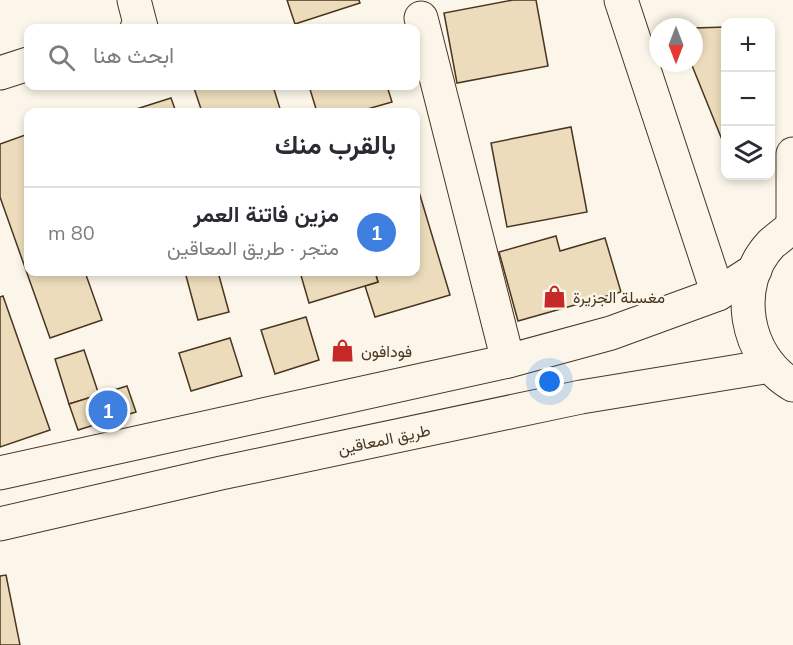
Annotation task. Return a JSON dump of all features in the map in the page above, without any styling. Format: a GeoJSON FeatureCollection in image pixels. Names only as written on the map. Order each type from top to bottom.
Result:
{"type":"FeatureCollection","features":[{"type":"Feature","properties":{"kind":"street"},"geometry":{"type":"LineString","coordinates":[[134,0],[140,24]]}},
{"type":"Feature","properties":{"kind":"street"},"geometry":{"type":"LineString","coordinates":[[621,0],[718,294]]}},
{"type":"Feature","properties":{"kind":"street"},"geometry":{"type":"LineString","coordinates":[[421,18],[508,362]]}},
{"type":"Feature","properties":{"kind":"street"},"geometry":{"type":"LineString","coordinates":[[0,73],[24,65]]}},
{"type":"Feature","properties":{"kind":"street"},"geometry":{"type":"LineString","coordinates":[[781,376],[756,345],[749,320],[748,295],[755,270],[770,245],[793,226],[793,154]]}},
{"type":"Feature","properties":{"kind":"street"},"geometry":{"type":"LineString","coordinates":[[0,473],[508,362],[610,333],[718,294],[755,270]]}},
{"type":"Feature","properties":{"kind":"street","name":"طريق المعاقين"},"geometry":{"type":"LineString","coordinates":[[0,524],[232,471],[581,398],[781,376]]}},
{"type":"Feature","properties":{"kind":"building"},"geometry":{"type":"Polygon","coordinates":[[[287,0],[359,0],[360,3],[295,24],[287,0]]]}},
{"type":"Feature","properties":{"kind":"building"},"geometry":{"type":"Polygon","coordinates":[[[513,0],[536,0],[548,66],[457,83],[444,13],[513,0]]]}},
{"type":"Feature","properties":{"kind":"building"},"geometry":{"type":"Polygon","coordinates":[[[721,27],[721,137],[695,72],[703,72],[703,28],[721,27]]]}},
{"type":"Feature","properties":{"kind":"building"},"geometry":{"type":"Polygon","coordinates":[[[195,90],[274,90],[280,108],[201,108],[195,90]]]}},
{"type":"Feature","properties":{"kind":"building"},"geometry":{"type":"Polygon","coordinates":[[[310,90],[388,90],[392,102],[371,108],[316,108],[310,90]]]}},
{"type":"Feature","properties":{"kind":"building"},"geometry":{"type":"Polygon","coordinates":[[[171,98],[175,108],[140,108],[171,98]]]}},
{"type":"Feature","properties":{"kind":"building"},"geometry":{"type":"Polygon","coordinates":[[[571,127],[587,212],[507,227],[491,143],[571,127]]]}},
{"type":"Feature","properties":{"kind":"building"},"geometry":{"type":"Polygon","coordinates":[[[24,135],[24,265],[0,197],[0,144],[24,135]]]}},
{"type":"Feature","properties":{"kind":"building"},"geometry":{"type":"Polygon","coordinates":[[[420,195],[450,295],[375,317],[365,286],[378,282],[376,276],[420,276],[420,195]]]}},
{"type":"Feature","properties":{"kind":"building"},"geometry":{"type":"Polygon","coordinates":[[[556,236],[560,251],[605,238],[621,292],[518,321],[499,252],[556,236]]]}},
{"type":"Feature","properties":{"kind":"building"},"geometry":{"type":"Polygon","coordinates":[[[28,276],[86,276],[102,320],[50,338],[28,276]]]}},
{"type":"Feature","properties":{"kind":"building"},"geometry":{"type":"Polygon","coordinates":[[[186,276],[219,276],[229,312],[198,320],[186,276]]]}},
{"type":"Feature","properties":{"kind":"building"},"geometry":{"type":"Polygon","coordinates":[[[301,276],[376,276],[378,282],[309,303],[301,276]]]}},
{"type":"Feature","properties":{"kind":"building"},"geometry":{"type":"Polygon","coordinates":[[[3,296],[50,430],[0,447],[0,297],[3,296]]]}},
{"type":"Feature","properties":{"kind":"building"},"geometry":{"type":"Polygon","coordinates":[[[306,317],[319,360],[275,374],[261,330],[306,317]]]}},
{"type":"Feature","properties":{"kind":"building"},"geometry":{"type":"Polygon","coordinates":[[[230,338],[242,376],[191,391],[179,353],[230,338]]]}},
{"type":"Feature","properties":{"kind":"building"},"geometry":{"type":"Polygon","coordinates":[[[84,350],[99,395],[69,404],[55,359],[84,350]]]}},
{"type":"Feature","properties":{"kind":"building"},"geometry":{"type":"Polygon","coordinates":[[[127,386],[136,412],[78,430],[69,404],[127,386]]]}},
{"type":"Feature","properties":{"kind":"building"},"geometry":{"type":"Polygon","coordinates":[[[6,575],[20,645],[0,645],[0,576],[6,575]]]}},
{"type":"Feature","properties":{"kind":"place","name":"مغسلة الجزيرة"},"geometry":{"type":"Point","coordinates":[555,297]}},
{"type":"Feature","properties":{"kind":"place","name":"فودافون"},"geometry":{"type":"Point","coordinates":[343,351]}},
{"type":"Feature","properties":{"kind":"place","name":"مزين فاتنة العمر"},"geometry":{"type":"Point","coordinates":[108,410]}}]}
